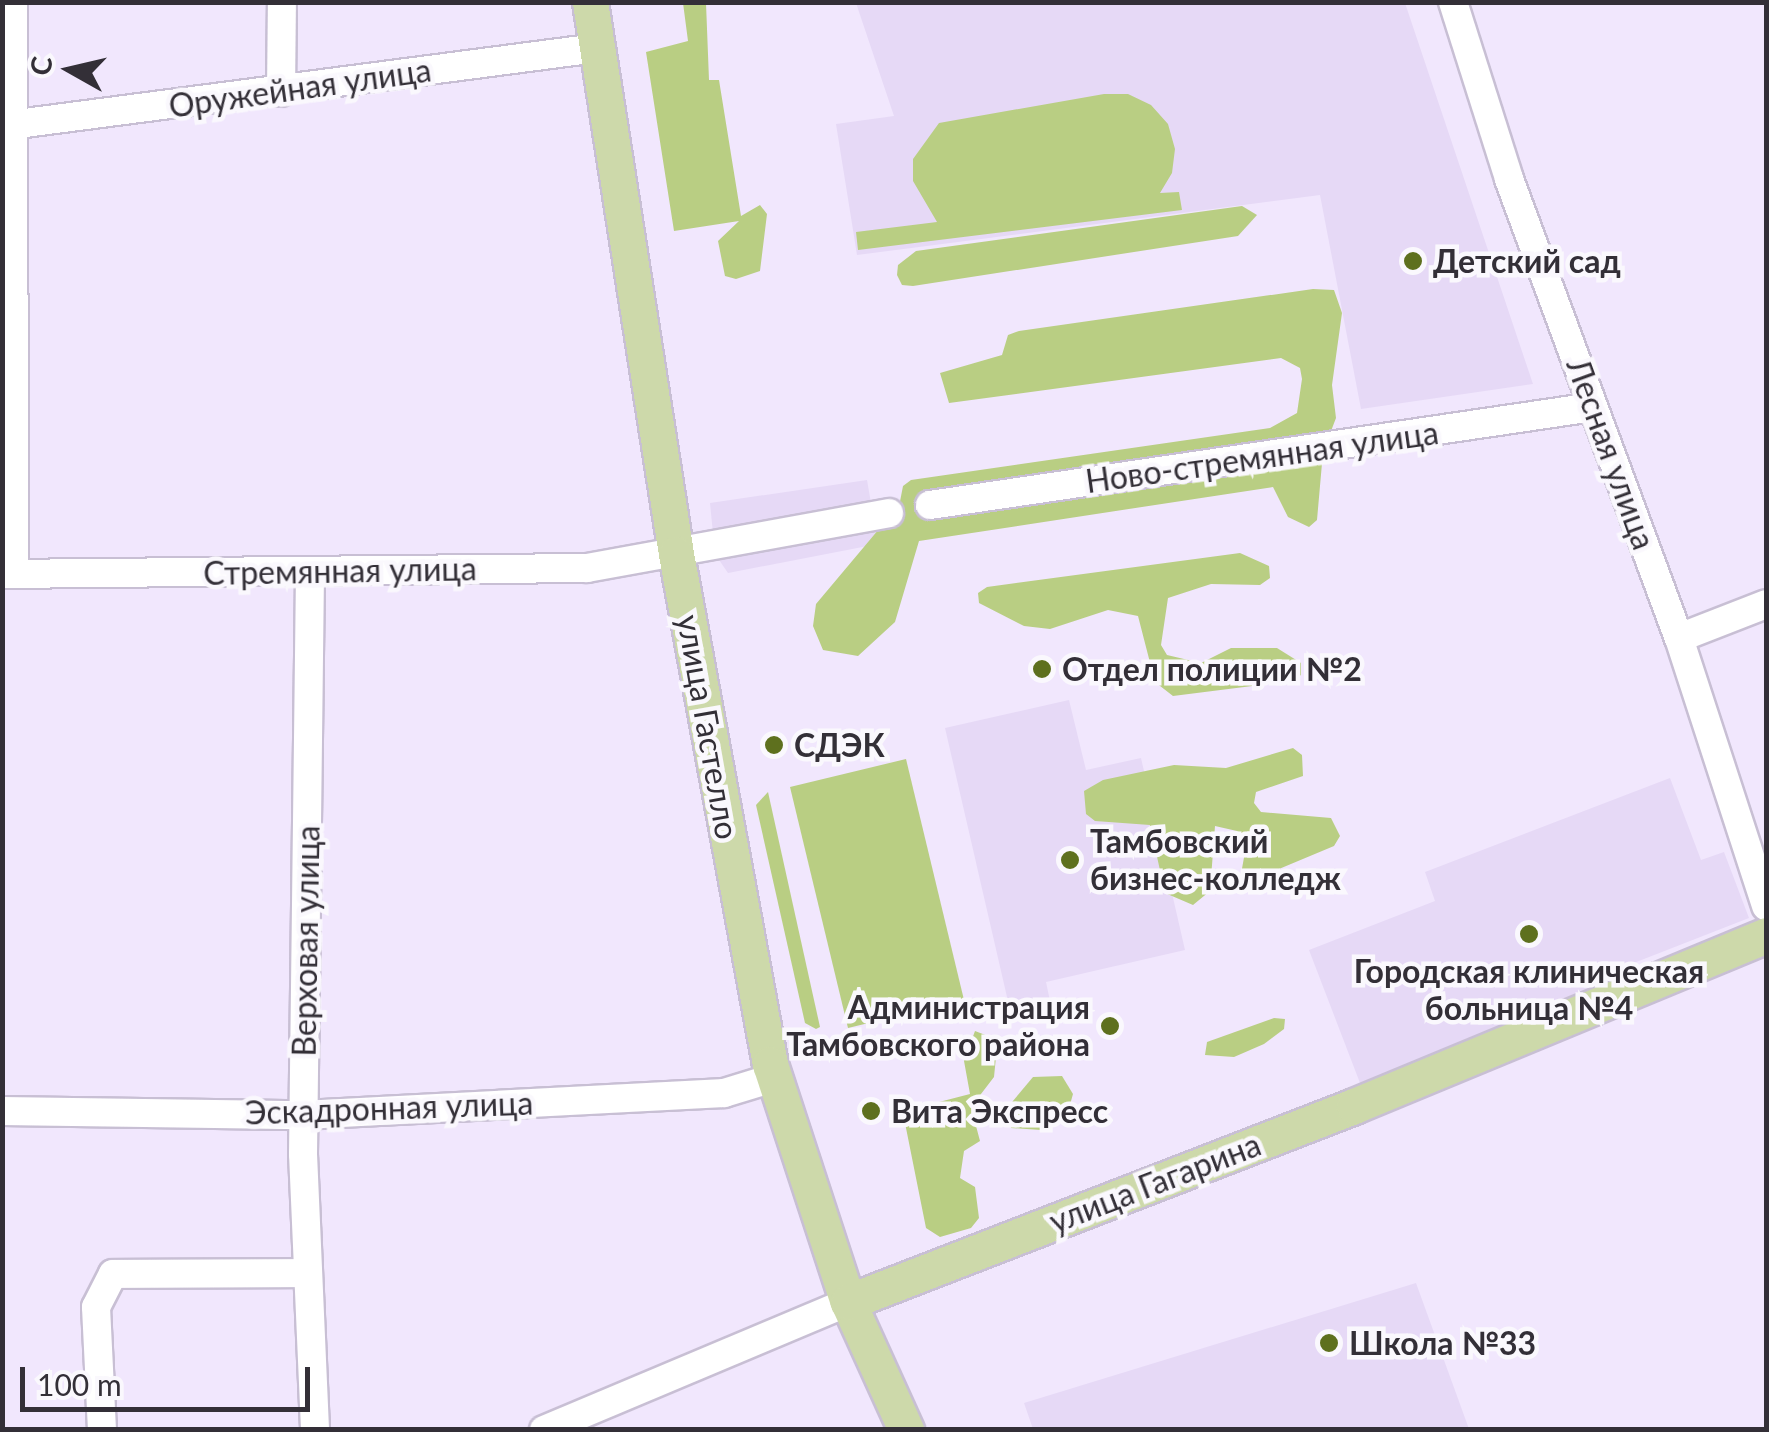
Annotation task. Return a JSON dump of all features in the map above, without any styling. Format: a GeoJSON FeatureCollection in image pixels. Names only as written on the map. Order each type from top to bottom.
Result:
{"type":"FeatureCollection","features":[{"type":"Feature","properties":{"kind":"main road","name":"улица Гастелло"},"geometry":{"type":"LineString","coordinates":[[590,2],[676,554],[773,1078],[848,1302],[906,1430]]}},
{"type":"Feature","properties":{"kind":"main road","name":"улица Гагарина"},"geometry":{"type":"LineString","coordinates":[[848,1302],[1425,1078],[1766,935]]}},
{"type":"Feature","properties":{"kind":"street"},"geometry":{"type":"LineString","coordinates":[[8,574],[8,125],[12,2]]}},
{"type":"Feature","properties":{"kind":"street"},"geometry":{"type":"LineString","coordinates":[[281,92],[282,2]]}},
{"type":"Feature","properties":{"kind":"street","name":"Лесная улица"},"geometry":{"type":"LineString","coordinates":[[1453,2],[1593,407],[1679,638],[1766,906]]}},
{"type":"Feature","properties":{"kind":"street","name":"Оружейная улица"},"geometry":{"type":"LineString","coordinates":[[8,125],[596,48]]}},
{"type":"Feature","properties":{"kind":"street","name":"Ново-стремянная улица"},"geometry":{"type":"LineString","coordinates":[[930,505],[1593,407]]}},
{"type":"Feature","properties":{"kind":"street"},"geometry":{"type":"LineString","coordinates":[[676,554],[888,513]]}},
{"type":"Feature","properties":{"kind":"street","name":"Стремянная улица"},"geometry":{"type":"LineString","coordinates":[[8,574],[587,568],[676,554]]}},
{"type":"Feature","properties":{"kind":"street","name":"Верховая улица"},"geometry":{"type":"LineString","coordinates":[[310,573],[304,1115],[315,1430]]}},
{"type":"Feature","properties":{"kind":"street"},"geometry":{"type":"LineString","coordinates":[[1679,638],[1766,604]]}},
{"type":"Feature","properties":{"kind":"street","name":"Эскадронная улица"},"geometry":{"type":"LineString","coordinates":[[2,1111],[304,1115],[724,1092],[773,1078]]}},
{"type":"Feature","properties":{"kind":"street"},"geometry":{"type":"LineString","coordinates":[[78,1430],[100,1416],[97,1294],[112,1274],[308,1273]]}},
{"type":"Feature","properties":{"kind":"street","name":"улица Гагарина"},"geometry":{"type":"LineString","coordinates":[[544,1430],[848,1302]]}},
{"type":"Feature","properties":{"kind":"shaded area"},"geometry":{"type":"Polygon","coordinates":[[[856,3],[1405,3],[1533,384],[1361,409],[1320,195],[857,255],[836,124],[894,116],[856,3]]]}},
{"type":"Feature","properties":{"kind":"shaded area"},"geometry":{"type":"Polygon","coordinates":[[[867,480],[878,544],[728,573],[715,554],[710,503],[867,480]]]}},
{"type":"Feature","properties":{"kind":"shaded area","name":"Тамбовский бизнес-колледж"},"geometry":{"type":"Polygon","coordinates":[[[1069,700],[1086,770],[1141,758],[1185,950],[1046,982],[1050,1001],[1010,1010],[945,728],[1069,700]]]}},
{"type":"Feature","properties":{"kind":"shaded area","name":"Городская клиническая больница №4"},"geometry":{"type":"Polygon","coordinates":[[[1670,778],[1701,860],[1724,852],[1749,918],[1603,975],[1598,991],[1360,1083],[1309,950],[1435,901],[1425,872],[1670,778]]]}},
{"type":"Feature","properties":{"kind":"shaded area","name":"Школа №33"},"geometry":{"type":"Polygon","coordinates":[[[1416,1283],[1469,1429],[1033,1429],[1024,1403],[1416,1283]]]}},
{"type":"Feature","properties":{"kind":"green space"},"geometry":{"type":"Polygon","coordinates":[[[683,3],[706,3],[709,80],[719,80],[741,216],[760,205],[767,214],[760,271],[736,279],[725,276],[718,241],[739,221],[674,231],[646,52],[688,41],[683,3]]]}},
{"type":"Feature","properties":{"kind":"green space"},"geometry":{"type":"Polygon","coordinates":[[[1104,94],[1128,94],[1151,105],[1168,124],[1175,149],[1172,173],[1160,193],[1179,192],[1182,210],[858,250],[856,232],[937,222],[913,181],[913,159],[939,123],[1104,94]]]}},
{"type":"Feature","properties":{"kind":"green space"},"geometry":{"type":"Polygon","coordinates":[[[1242,206],[1257,215],[1238,236],[913,286],[902,285],[897,275],[898,265],[916,251],[1242,206]]]}},
{"type":"Feature","properties":{"kind":"green space"},"geometry":{"type":"Polygon","coordinates":[[[1313,289],[1334,290],[1342,313],[1332,385],[1336,418],[1323,452],[1317,520],[1309,527],[1288,517],[1273,487],[919,541],[895,622],[858,656],[823,650],[813,626],[816,604],[879,529],[897,517],[903,486],[911,480],[1270,428],[1297,413],[1302,379],[1300,368],[1281,358],[949,403],[940,373],[1002,355],[1008,335],[1019,331],[1313,289]]]}},
{"type":"Feature","properties":{"kind":"green space"},"geometry":{"type":"Polygon","coordinates":[[[1240,553],[1269,566],[1270,578],[1260,585],[1211,584],[1168,598],[1161,645],[1167,655],[1201,663],[1231,648],[1277,648],[1301,663],[1301,675],[1292,681],[1173,696],[1155,682],[1138,616],[1108,610],[1050,629],[1024,626],[979,603],[978,593],[987,587],[1240,553]]]}},
{"type":"Feature","properties":{"kind":"green space"},"geometry":{"type":"Polygon","coordinates":[[[1293,748],[1302,755],[1303,776],[1256,792],[1254,803],[1261,812],[1331,818],[1340,836],[1334,846],[1250,881],[1241,874],[1245,852],[1237,831],[1215,826],[1210,891],[1193,905],[1165,893],[1150,825],[1095,821],[1086,814],[1084,791],[1103,780],[1174,765],[1226,768],[1293,748]]]}},
{"type":"Feature","properties":{"kind":"green space"},"geometry":{"type":"Polygon","coordinates":[[[906,759],[964,1000],[848,1028],[790,787],[906,759]]]}},
{"type":"Feature","properties":{"kind":"green space"},"geometry":{"type":"Polygon","coordinates":[[[768,792],[820,1027],[816,1029],[805,1023],[756,805],[768,792]]]}},
{"type":"Feature","properties":{"kind":"green space"},"geometry":{"type":"Polygon","coordinates":[[[1274,1018],[1285,1019],[1284,1029],[1264,1044],[1234,1057],[1205,1055],[1207,1042],[1274,1018]]]}},
{"type":"Feature","properties":{"kind":"green space"},"geometry":{"type":"Polygon","coordinates":[[[975,1031],[988,1036],[996,1057],[994,1077],[971,1107],[980,1141],[964,1151],[960,1178],[975,1187],[979,1218],[971,1228],[940,1237],[926,1228],[904,1118],[912,1109],[970,1094],[964,1061],[975,1031]]]}},
{"type":"Feature","properties":{"kind":"green space"},"geometry":{"type":"Polygon","coordinates":[[[1062,1076],[1073,1094],[1069,1108],[1041,1130],[1011,1128],[1007,1108],[1033,1077],[1062,1076]]]}},
{"type":"Feature","properties":{"kind":"place","name":"Детский сад"},"geometry":{"type":"Point","coordinates":[1413,261]}},
{"type":"Feature","properties":{"kind":"place","name":"Отдел полиции №2"},"geometry":{"type":"Point","coordinates":[1042,669]}},
{"type":"Feature","properties":{"kind":"place","name":"СДЭК"},"geometry":{"type":"Point","coordinates":[774,745]}},
{"type":"Feature","properties":{"kind":"place","name":"Тамбовский бизнес-колледж"},"geometry":{"type":"Point","coordinates":[1070,860]}},
{"type":"Feature","properties":{"kind":"place","name":"Городская клиническая больница №4"},"geometry":{"type":"Point","coordinates":[1529,934]}},
{"type":"Feature","properties":{"kind":"place","name":"Администрация Тамбовского района"},"geometry":{"type":"Point","coordinates":[1110,1026]}},
{"type":"Feature","properties":{"kind":"place","name":"Вита Экспресс"},"geometry":{"type":"Point","coordinates":[871,1111]}},
{"type":"Feature","properties":{"kind":"place","name":"Школа №33"},"geometry":{"type":"Point","coordinates":[1329,1343]}}]}
